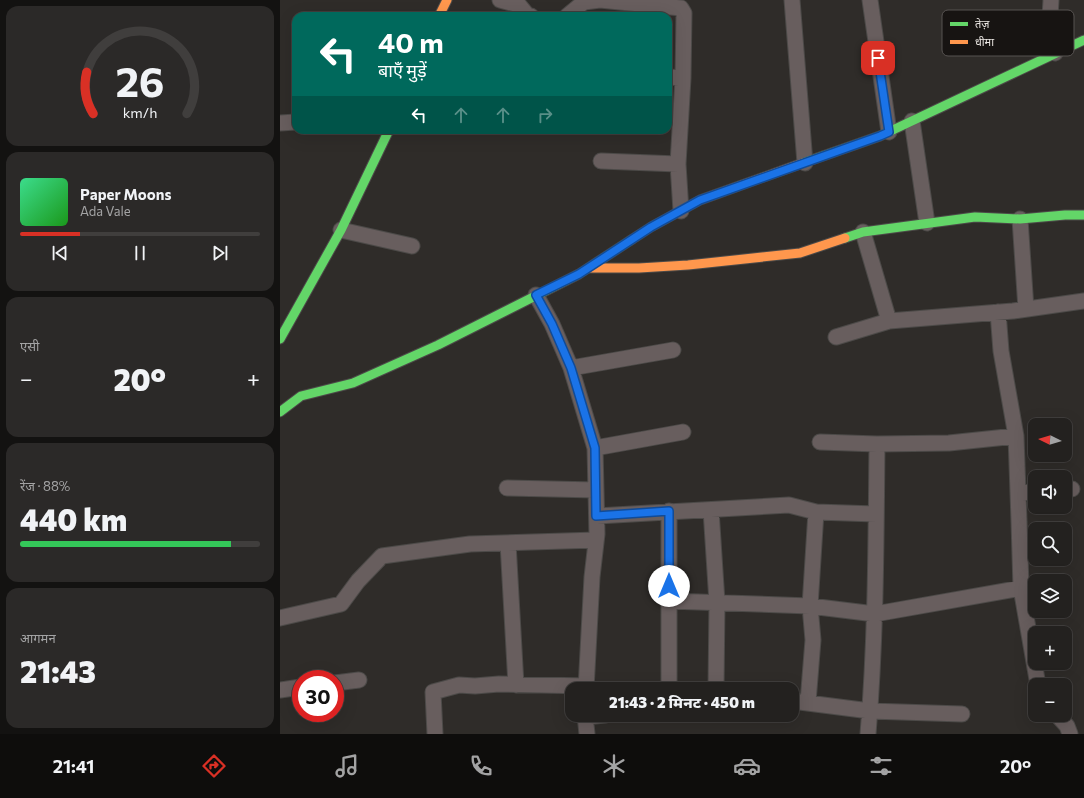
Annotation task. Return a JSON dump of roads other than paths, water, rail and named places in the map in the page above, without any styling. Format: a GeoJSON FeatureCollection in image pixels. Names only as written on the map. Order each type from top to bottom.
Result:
{"type":"FeatureCollection","features":[{"type":"Feature","properties":{"kind":"street"},"geometry":{"type":"LineString","coordinates":[[441,12],[447,0]]}},
{"type":"Feature","properties":{"kind":"street"},"geometry":{"type":"LineString","coordinates":[[500,0],[519,5],[525,12]]}},
{"type":"Feature","properties":{"kind":"street"},"geometry":{"type":"LineString","coordinates":[[572,12],[584,2],[600,0],[650,2],[682,8],[684,13],[675,78],[674,127],[678,164],[680,211]]}},
{"type":"Feature","properties":{"kind":"street"},"geometry":{"type":"LineString","coordinates":[[792,0],[805,163]]}},
{"type":"Feature","properties":{"kind":"street"},"geometry":{"type":"LineString","coordinates":[[870,0],[889,132]]}},
{"type":"Feature","properties":{"kind":"street"},"geometry":{"type":"LineString","coordinates":[[1050,10],[1051,0]]}},
{"type":"Feature","properties":{"kind":"street"},"geometry":{"type":"LineString","coordinates":[[1074,44],[1084,40]]}},
{"type":"Feature","properties":{"kind":"street"},"geometry":{"type":"LineString","coordinates":[[280,412],[301,396],[353,383],[438,345],[579,274],[651,227],[700,200],[880,136],[1048,56]]}},
{"type":"Feature","properties":{"kind":"street"},"geometry":{"type":"LineString","coordinates":[[912,121],[927,223]]}},
{"type":"Feature","properties":{"kind":"street"},"geometry":{"type":"LineString","coordinates":[[280,123],[292,122]]}},
{"type":"Feature","properties":{"kind":"street"},"geometry":{"type":"LineString","coordinates":[[280,339],[341,230],[383,134]]}},
{"type":"Feature","properties":{"kind":"street"},"geometry":{"type":"LineString","coordinates":[[601,161],[678,164]]}},
{"type":"Feature","properties":{"kind":"street"},"geometry":{"type":"LineString","coordinates":[[589,268],[639,268],[688,265],[800,252],[862,232],[975,217],[1020,219],[1084,215]]}},
{"type":"Feature","properties":{"kind":"street"},"geometry":{"type":"LineString","coordinates":[[1020,219],[1026,309]]}},
{"type":"Feature","properties":{"kind":"street"},"geometry":{"type":"LineString","coordinates":[[341,230],[412,246]]}},
{"type":"Feature","properties":{"kind":"street"},"geometry":{"type":"LineString","coordinates":[[862,232],[889,321]]}},
{"type":"Feature","properties":{"kind":"street"},"geometry":{"type":"LineString","coordinates":[[536,295],[552,324],[571,368],[595,448],[596,540],[592,577],[586,682]]}},
{"type":"Feature","properties":{"kind":"street"},"geometry":{"type":"LineString","coordinates":[[836,337],[889,321],[1026,309],[1084,300]]}},
{"type":"Feature","properties":{"kind":"street"},"geometry":{"type":"LineString","coordinates":[[998,312],[1000,351],[1016,436],[1020,588],[1037,678]]}},
{"type":"Feature","properties":{"kind":"street"},"geometry":{"type":"LineString","coordinates":[[571,368],[673,350]]}},
{"type":"Feature","properties":{"kind":"street"},"geometry":{"type":"LineString","coordinates":[[595,448],[683,432]]}},
{"type":"Feature","properties":{"kind":"street"},"geometry":{"type":"LineString","coordinates":[[820,442],[877,444],[949,443],[1016,436]]}},
{"type":"Feature","properties":{"kind":"street"},"geometry":{"type":"LineString","coordinates":[[868,734],[875,614],[877,444]]}},
{"type":"Feature","properties":{"kind":"street"},"geometry":{"type":"LineString","coordinates":[[507,488],[596,490]]}},
{"type":"Feature","properties":{"kind":"street"},"geometry":{"type":"LineString","coordinates":[[1018,493],[1028,492]]}},
{"type":"Feature","properties":{"kind":"street"},"geometry":{"type":"LineString","coordinates":[[596,516],[789,505],[816,512],[876,514]]}},
{"type":"Feature","properties":{"kind":"street"},"geometry":{"type":"LineString","coordinates":[[711,510],[717,602],[716,682]]}},
{"type":"Feature","properties":{"kind":"street"},"geometry":{"type":"LineString","coordinates":[[669,511],[669,682]]}},
{"type":"Feature","properties":{"kind":"street"},"geometry":{"type":"LineString","coordinates":[[808,702],[813,640],[810,606],[816,512]]}},
{"type":"Feature","properties":{"kind":"street"},"geometry":{"type":"LineString","coordinates":[[280,618],[340,604],[358,581],[382,556],[470,544],[596,540]]}},
{"type":"Feature","properties":{"kind":"street"},"geometry":{"type":"LineString","coordinates":[[508,543],[516,685]]}},
{"type":"Feature","properties":{"kind":"street"},"geometry":{"type":"LineString","coordinates":[[669,601],[810,606],[875,614],[1020,588]]}},
{"type":"Feature","properties":{"kind":"street"},"geometry":{"type":"LineString","coordinates":[[344,682],[359,680]]}},
{"type":"Feature","properties":{"kind":"street"},"geometry":{"type":"LineString","coordinates":[[435,734],[433,692],[458,685],[565,686]]}},
{"type":"Feature","properties":{"kind":"street"},"geometry":{"type":"LineString","coordinates":[[280,690],[292,688]]}},
{"type":"Feature","properties":{"kind":"street"},"geometry":{"type":"LineString","coordinates":[[799,701],[870,710],[962,714]]}},
{"type":"Feature","properties":{"kind":"street"},"geometry":{"type":"LineString","coordinates":[[586,722],[587,734]]}},
{"type":"Feature","properties":{"kind":"street"},"geometry":{"type":"LineString","coordinates":[[1063,722],[1067,726],[1070,734]]}}]}
